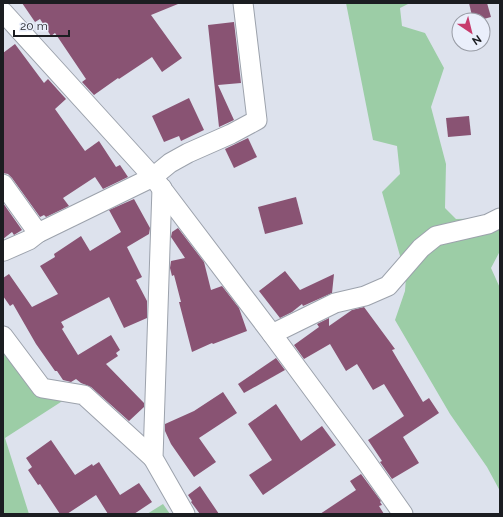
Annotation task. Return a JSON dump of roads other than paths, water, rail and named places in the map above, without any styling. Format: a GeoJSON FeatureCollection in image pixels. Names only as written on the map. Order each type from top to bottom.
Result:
{"type":"FeatureCollection","features":[{"type":"Feature","properties":{"kind":"street"},"geometry":{"type":"LineString","coordinates":[[153,458],[157,183],[170,163],[257,120],[243,3]]}},
{"type":"Feature","properties":{"kind":"street"},"geometry":{"type":"LineString","coordinates":[[3,12],[157,183],[272,334],[403,514]]}},
{"type":"Feature","properties":{"kind":"street"},"geometry":{"type":"LineString","coordinates":[[3,250],[29,240],[38,233],[157,183]]}},
{"type":"Feature","properties":{"kind":"street"},"geometry":{"type":"LineString","coordinates":[[3,184],[38,233]]}},
{"type":"Feature","properties":{"kind":"street"},"geometry":{"type":"LineString","coordinates":[[272,334],[334,303],[365,296],[388,286],[421,248],[436,236],[488,224],[500,218]]}},
{"type":"Feature","properties":{"kind":"street"},"geometry":{"type":"LineString","coordinates":[[3,336],[42,388],[84,395],[153,458],[185,514]]}}]}
